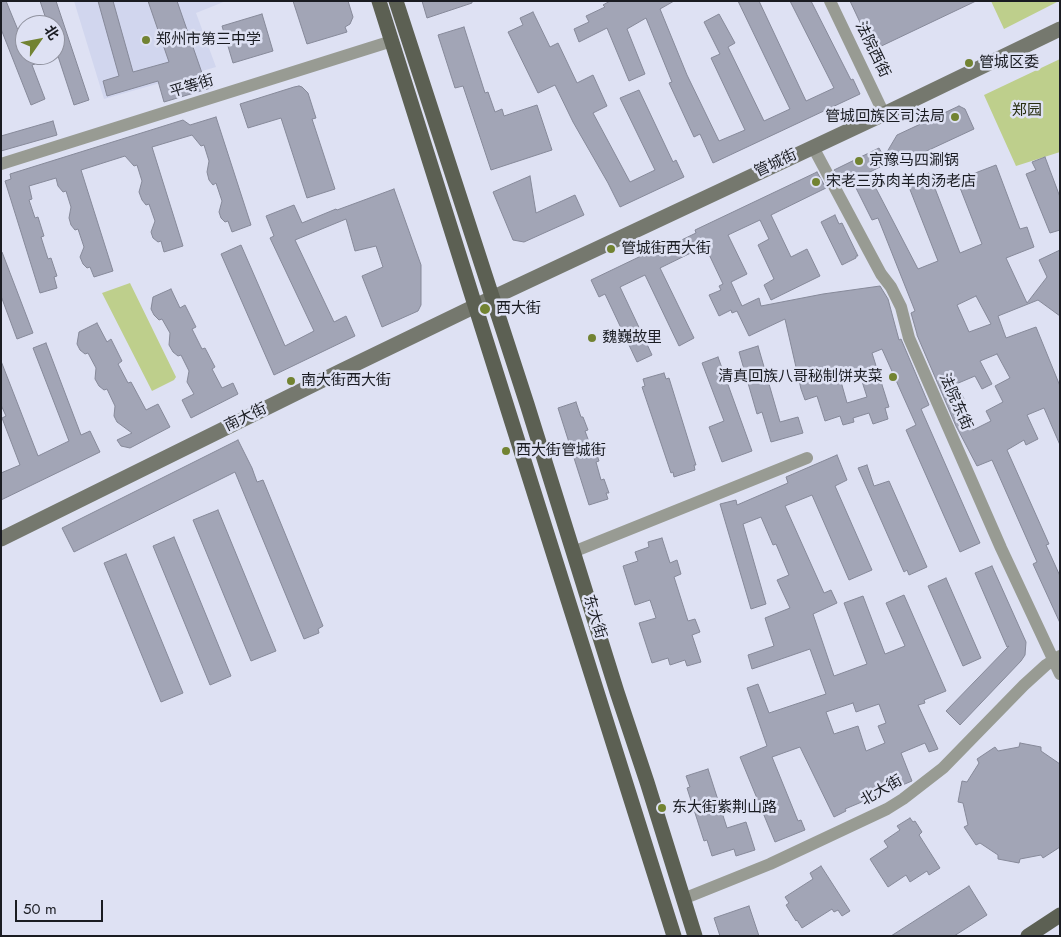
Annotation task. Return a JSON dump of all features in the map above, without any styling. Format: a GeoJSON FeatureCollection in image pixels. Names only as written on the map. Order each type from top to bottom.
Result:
{"type":"FeatureCollection","features":[{"type":"Feature","properties":{"kind":"main road"},"geometry":{"type":"LineString","coordinates":[[379,1],[475,306]]}},
{"type":"Feature","properties":{"kind":"main road"},"geometry":{"type":"LineString","coordinates":[[396,1],[492,298]]}},
{"type":"Feature","properties":{"kind":"main road","name":"东大街"},"geometry":{"type":"LineString","coordinates":[[492,298],[695,936]]}},
{"type":"Feature","properties":{"kind":"main road","name":"东大街"},"geometry":{"type":"LineString","coordinates":[[475,306],[674,936]]}},
{"type":"Feature","properties":{"kind":"main road"},"geometry":{"type":"LineString","coordinates":[[1028,936],[1060,915]]}},
{"type":"Feature","properties":{"kind":"street","name":"法院西街"},"geometry":{"type":"LineString","coordinates":[[830,1],[884,114]]}},
{"type":"Feature","properties":{"kind":"street","name":"管城街"},"geometry":{"type":"LineString","coordinates":[[492,298],[1060,29]]}},
{"type":"Feature","properties":{"kind":"street","name":"平等街"},"geometry":{"type":"LineString","coordinates":[[1,164],[392,41]]}},
{"type":"Feature","properties":{"kind":"street","name":"法院东街"},"geometry":{"type":"LineString","coordinates":[[813,147],[881,274],[891,287],[901,307],[909,338],[1001,548],[1056,658],[1060,674]]}},
{"type":"Feature","properties":{"kind":"street","name":"南大街"},"geometry":{"type":"LineString","coordinates":[[1,539],[492,298]]}},
{"type":"Feature","properties":{"kind":"street"},"geometry":{"type":"LineString","coordinates":[[573,552],[807,458]]}},
{"type":"Feature","properties":{"kind":"street","name":"北大街"},"geometry":{"type":"LineString","coordinates":[[683,899],[770,864],[887,809],[903,799],[942,768],[1024,685],[1056,658]]}},
{"type":"Feature","properties":{"kind":"shaded area","name":"郑州市第三中学"},"geometry":{"type":"Polygon","coordinates":[[[74,1],[226,1],[196,13],[216,67],[104,99],[74,1]]]}},
{"type":"Feature","properties":{"kind":"green space"},"geometry":{"type":"Polygon","coordinates":[[[991,1],[1059,1],[1004,29],[991,1]]]}},
{"type":"Feature","properties":{"kind":"green space","name":"郑园"},"geometry":{"type":"Polygon","coordinates":[[[1060,59],[1060,152],[1016,166],[984,95],[1060,59]]]}},
{"type":"Feature","properties":{"kind":"green space"},"geometry":{"type":"Polygon","coordinates":[[[130,283],[176,377],[174,380],[152,391],[102,293],[130,283]]]}},
{"type":"Feature","properties":{"kind":"building"},"geometry":{"type":"Polygon","coordinates":[[[1,1],[6,1],[15,23],[15,64],[1,29],[1,1]]]}},
{"type":"Feature","properties":{"kind":"building"},"geometry":{"type":"Polygon","coordinates":[[[40,1],[56,1],[61,15],[45,15],[40,1]]]}},
{"type":"Feature","properties":{"kind":"building"},"geometry":{"type":"Polygon","coordinates":[[[98,1],[113,1],[133,72],[169,62],[148,1],[177,1],[203,76],[210,74],[214,87],[164,102],[158,81],[107,96],[103,81],[119,76],[98,1]]]}},
{"type":"Feature","properties":{"kind":"building"},"geometry":{"type":"Polygon","coordinates":[[[293,1],[348,1],[353,17],[350,24],[345,27],[347,32],[307,44],[293,1]]]}},
{"type":"Feature","properties":{"kind":"building"},"geometry":{"type":"Polygon","coordinates":[[[422,1],[472,1],[472,3],[427,18],[422,1]]]}},
{"type":"Feature","properties":{"kind":"building"},"geometry":{"type":"Polygon","coordinates":[[[610,1],[674,1],[660,9],[687,75],[719,141],[745,130],[711,58],[720,54],[704,22],[719,14],[735,43],[728,47],[764,121],[790,109],[738,1],[759,1],[806,101],[834,88],[790,1],[811,1],[860,94],[713,163],[700,134],[694,137],[669,83],[672,82],[646,18],[627,29],[645,74],[629,81],[607,28],[579,42],[574,29],[589,22],[586,16],[605,7],[603,5],[610,1]]]}},
{"type":"Feature","properties":{"kind":"building"},"geometry":{"type":"Polygon","coordinates":[[[850,1],[976,1],[873,50],[850,1]]]}},
{"type":"Feature","properties":{"kind":"building"},"geometry":{"type":"Polygon","coordinates":[[[533,12],[550,47],[558,43],[577,83],[593,75],[607,106],[593,113],[630,182],[655,170],[620,98],[639,90],[673,162],[676,160],[684,177],[620,207],[573,122],[555,85],[538,93],[508,32],[523,25],[520,18],[533,12]]]}},
{"type":"Feature","properties":{"kind":"building"},"geometry":{"type":"Polygon","coordinates":[[[262,14],[273,51],[233,63],[222,26],[262,14]]]}},
{"type":"Feature","properties":{"kind":"building"},"geometry":{"type":"Polygon","coordinates":[[[464,27],[485,93],[488,92],[495,112],[502,109],[504,116],[537,105],[552,150],[491,170],[463,86],[455,88],[438,35],[464,27]]]}},
{"type":"Feature","properties":{"kind":"building"},"geometry":{"type":"Polygon","coordinates":[[[65,28],[89,100],[74,105],[61,65],[65,65],[65,28]]]}},
{"type":"Feature","properties":{"kind":"building"},"geometry":{"type":"Polygon","coordinates":[[[15,65],[32,65],[45,99],[31,105],[15,65]]]}},
{"type":"Feature","properties":{"kind":"building"},"geometry":{"type":"Polygon","coordinates":[[[299,86],[308,93],[316,118],[312,119],[335,189],[307,198],[281,118],[248,128],[240,104],[299,86]]]}},
{"type":"Feature","properties":{"kind":"building"},"geometry":{"type":"Polygon","coordinates":[[[959,106],[965,109],[974,129],[903,162],[900,157],[868,173],[918,269],[938,261],[907,182],[929,173],[960,253],[982,244],[957,180],[996,165],[1020,229],[1027,227],[1034,247],[1006,258],[1027,303],[1047,277],[1039,260],[1060,250],[1060,316],[1038,300],[998,316],[1006,338],[1036,327],[1060,386],[1060,445],[1044,408],[1027,415],[1038,439],[1026,445],[1024,440],[1007,450],[1049,544],[1046,545],[1060,576],[1060,623],[1033,564],[1037,562],[992,460],[977,466],[956,426],[917,335],[911,313],[915,311],[878,218],[872,220],[852,180],[843,185],[834,170],[879,148],[884,157],[897,135],[959,106]],[[976,296],[957,305],[969,332],[991,324],[976,296]],[[997,354],[980,361],[992,384],[982,389],[975,376],[956,384],[964,399],[959,402],[973,430],[991,421],[986,411],[1003,402],[995,386],[1010,378],[997,354]]]}},
{"type":"Feature","properties":{"kind":"building"},"geometry":{"type":"Polygon","coordinates":[[[216,117],[251,225],[232,232],[228,221],[225,222],[221,218],[219,212],[222,201],[216,183],[213,185],[209,180],[207,172],[209,161],[204,145],[201,146],[192,135],[152,147],[183,246],[164,252],[161,241],[158,242],[153,238],[151,232],[155,221],[149,204],[146,205],[139,192],[142,181],[137,165],[134,166],[125,156],[81,170],[113,271],[94,277],[90,267],[87,268],[83,264],[80,257],[84,247],[78,229],[75,230],[71,225],[69,218],[71,207],[66,191],[63,192],[58,186],[56,178],[29,186],[32,199],[29,200],[35,218],[38,217],[44,236],[41,237],[48,259],[51,258],[57,276],[54,277],[57,288],[40,293],[5,181],[11,179],[10,174],[183,120],[190,125],[216,117]]]}},
{"type":"Feature","properties":{"kind":"building"},"geometry":{"type":"Polygon","coordinates":[[[53,121],[57,135],[1,151],[1,136],[53,121]]]}},
{"type":"Feature","properties":{"kind":"building"},"geometry":{"type":"Polygon","coordinates":[[[1045,157],[1060,197],[1060,230],[1050,233],[1026,174],[1036,170],[1032,162],[1045,157]]]}},
{"type":"Feature","properties":{"kind":"building"},"geometry":{"type":"Polygon","coordinates":[[[817,172],[826,188],[771,215],[791,257],[807,249],[820,276],[771,300],[764,285],[774,279],[758,245],[769,239],[760,220],[728,235],[747,274],[731,282],[742,306],[759,298],[761,306],[823,294],[880,286],[888,299],[899,340],[901,339],[929,405],[921,409],[980,543],[960,552],[906,430],[916,425],[882,349],[872,353],[889,407],[885,408],[888,419],[873,424],[869,413],[853,418],[854,422],[843,425],[840,416],[825,421],[817,396],[805,400],[785,319],[749,336],[737,311],[732,313],[731,310],[719,316],[709,295],[721,290],[719,286],[723,284],[705,246],[660,268],[694,338],[679,346],[645,275],[620,287],[652,355],[637,362],[605,294],[599,297],[591,280],[664,245],[665,248],[696,233],[695,230],[817,172]],[[859,372],[840,378],[847,403],[867,397],[859,372]]]}},
{"type":"Feature","properties":{"kind":"building"},"geometry":{"type":"Polygon","coordinates":[[[530,176],[536,213],[575,195],[584,215],[524,242],[513,240],[493,192],[530,176]]]}},
{"type":"Feature","properties":{"kind":"building"},"geometry":{"type":"Polygon","coordinates":[[[394,189],[421,265],[421,305],[418,311],[382,327],[362,276],[383,267],[376,246],[355,251],[346,219],[295,240],[334,322],[346,316],[355,336],[274,375],[221,254],[241,245],[285,346],[314,331],[270,238],[274,236],[266,216],[294,205],[302,223],[394,189]]]}},
{"type":"Feature","properties":{"kind":"building"},"geometry":{"type":"Polygon","coordinates":[[[835,215],[839,224],[842,223],[858,256],[842,265],[821,222],[835,215]]]}},
{"type":"Feature","properties":{"kind":"building"},"geometry":{"type":"Polygon","coordinates":[[[1,252],[33,333],[17,339],[1,296],[1,252]]]}},
{"type":"Feature","properties":{"kind":"building"},"geometry":{"type":"Polygon","coordinates":[[[171,289],[180,308],[185,305],[196,327],[192,329],[202,349],[205,348],[215,367],[212,369],[222,388],[233,383],[238,394],[191,418],[182,400],[194,394],[187,382],[189,371],[181,355],[178,356],[173,352],[169,345],[170,333],[162,319],[159,320],[151,309],[153,297],[171,289]]]}},
{"type":"Feature","properties":{"kind":"building"},"geometry":{"type":"Polygon","coordinates":[[[97,323],[107,342],[111,339],[122,361],[118,364],[128,383],[131,382],[146,410],[158,404],[170,427],[130,448],[121,446],[117,440],[132,433],[117,422],[114,416],[115,406],[107,389],[104,390],[99,386],[95,379],[96,368],[88,353],[85,354],[80,350],[77,344],[79,332],[97,323]]]}},
{"type":"Feature","properties":{"kind":"building"},"geometry":{"type":"Polygon","coordinates":[[[46,343],[81,435],[90,431],[100,452],[1,500],[1,473],[20,465],[2,418],[6,416],[1,405],[1,361],[38,456],[69,441],[33,348],[46,343]]]}},
{"type":"Feature","properties":{"kind":"building"},"geometry":{"type":"Polygon","coordinates":[[[758,346],[780,422],[798,417],[803,433],[771,442],[762,412],[757,414],[739,352],[758,346]]]}},
{"type":"Feature","properties":{"kind":"building"},"geometry":{"type":"Polygon","coordinates":[[[718,357],[752,451],[722,462],[709,427],[724,421],[702,363],[718,357]]]}},
{"type":"Feature","properties":{"kind":"building"},"geometry":{"type":"Polygon","coordinates":[[[664,373],[666,379],[669,378],[696,465],[694,465],[695,470],[674,477],[642,387],[645,386],[643,379],[664,373]]]}},
{"type":"Feature","properties":{"kind":"building"},"geometry":{"type":"Polygon","coordinates":[[[576,402],[588,430],[585,431],[592,450],[595,449],[599,461],[596,462],[601,480],[604,479],[609,493],[606,493],[608,499],[589,505],[558,408],[576,402]]]}},
{"type":"Feature","properties":{"kind":"building"},"geometry":{"type":"Polygon","coordinates":[[[238,440],[257,482],[263,480],[323,626],[318,629],[319,633],[304,639],[235,472],[74,552],[62,528],[238,440]]]}},
{"type":"Feature","properties":{"kind":"building"},"geometry":{"type":"Polygon","coordinates":[[[837,455],[847,480],[835,486],[872,570],[849,580],[812,495],[785,506],[824,593],[831,590],[837,603],[813,614],[834,676],[867,664],[844,603],[863,596],[885,654],[905,646],[886,603],[904,595],[946,691],[924,700],[925,703],[918,705],[938,749],[929,752],[925,743],[901,753],[912,781],[845,809],[846,811],[834,817],[800,747],[772,757],[798,821],[801,820],[805,830],[775,842],[740,757],[767,746],[747,688],[758,684],[769,713],[826,694],[810,649],[752,669],[748,655],[774,646],[765,618],[790,608],[777,580],[789,575],[776,544],[773,545],[761,517],[743,524],[766,604],[751,609],[720,504],[736,500],[737,505],[788,483],[786,477],[837,455]],[[853,703],[826,712],[834,734],[858,726],[866,751],[885,743],[878,726],[886,723],[879,704],[856,712],[853,703]]]}},
{"type":"Feature","properties":{"kind":"building"},"geometry":{"type":"Polygon","coordinates":[[[867,465],[874,486],[889,481],[927,567],[909,575],[907,570],[904,572],[858,468],[867,465]]]}},
{"type":"Feature","properties":{"kind":"building"},"geometry":{"type":"Polygon","coordinates":[[[218,510],[276,651],[251,661],[193,520],[218,510]]]}},
{"type":"Feature","properties":{"kind":"building"},"geometry":{"type":"Polygon","coordinates":[[[174,537],[231,676],[210,685],[153,546],[174,537]]]}},
{"type":"Feature","properties":{"kind":"building"},"geometry":{"type":"Polygon","coordinates":[[[662,538],[670,563],[677,560],[681,574],[674,577],[688,621],[695,619],[700,632],[692,635],[701,662],[687,666],[685,660],[670,665],[668,658],[652,663],[639,623],[656,618],[650,600],[635,605],[623,566],[638,561],[635,552],[649,547],[648,542],[662,538]]]}},
{"type":"Feature","properties":{"kind":"building"},"geometry":{"type":"Polygon","coordinates":[[[126,554],[183,693],[161,702],[104,563],[126,554]]]}},
{"type":"Feature","properties":{"kind":"building"},"geometry":{"type":"Polygon","coordinates":[[[992,566],[1026,642],[1025,655],[960,725],[946,711],[1009,646],[1007,647],[975,573],[992,566]]]}},
{"type":"Feature","properties":{"kind":"building"},"geometry":{"type":"Polygon","coordinates":[[[946,578],[981,658],[963,666],[928,586],[946,578]]]}},
{"type":"Feature","properties":{"kind":"building"},"geometry":{"type":"Polygon","coordinates":[[[1020,743],[1041,747],[1041,751],[1060,764],[1060,847],[1043,858],[1041,855],[1020,859],[1019,863],[998,859],[998,855],[980,843],[976,845],[964,827],[968,825],[963,803],[958,802],[962,781],[967,782],[979,763],[977,759],[995,747],[998,751],[1019,747],[1020,743]]]}},
{"type":"Feature","properties":{"kind":"building"},"geometry":{"type":"Polygon","coordinates":[[[708,769],[727,828],[746,822],[755,850],[736,856],[734,849],[712,856],[707,840],[704,841],[687,788],[690,787],[686,776],[708,769]]]}},
{"type":"Feature","properties":{"kind":"building"},"geometry":{"type":"Polygon","coordinates":[[[910,818],[913,822],[915,821],[922,832],[919,835],[940,868],[929,875],[927,871],[910,882],[906,875],[888,887],[870,859],[888,847],[884,841],[900,830],[897,826],[910,818]]]}},
{"type":"Feature","properties":{"kind":"building"},"geometry":{"type":"Polygon","coordinates":[[[821,866],[850,911],[842,916],[838,910],[834,912],[832,909],[802,928],[786,905],[789,903],[785,897],[813,879],[810,873],[821,866]]]}},
{"type":"Feature","properties":{"kind":"building"},"geometry":{"type":"Polygon","coordinates":[[[969,886],[987,915],[954,936],[891,936],[969,886]]]}},
{"type":"Feature","properties":{"kind":"building"},"geometry":{"type":"Polygon","coordinates":[[[749,906],[759,936],[720,936],[714,918],[749,906]]]}},
{"type":"Feature","properties":{"kind":"place","name":"郑州市第三中学"},"geometry":{"type":"Point","coordinates":[146,40]}},
{"type":"Feature","properties":{"kind":"place","name":"管城区委"},"geometry":{"type":"Point","coordinates":[969,63]}},
{"type":"Feature","properties":{"kind":"place","name":"管城回族区司法局"},"geometry":{"type":"Point","coordinates":[955,117]}},
{"type":"Feature","properties":{"kind":"place","name":"京豫马四涮锅"},"geometry":{"type":"Point","coordinates":[859,161]}},
{"type":"Feature","properties":{"kind":"place","name":"宋老三苏肉羊肉汤老店"},"geometry":{"type":"Point","coordinates":[816,182]}},
{"type":"Feature","properties":{"kind":"place","name":"管城街西大街"},"geometry":{"type":"Point","coordinates":[611,249]}},
{"type":"Feature","properties":{"kind":"place","name":"西大街"},"geometry":{"type":"Point","coordinates":[485,309]}},
{"type":"Feature","properties":{"kind":"place","name":"魏巍故里"},"geometry":{"type":"Point","coordinates":[592,338]}},
{"type":"Feature","properties":{"kind":"place","name":"清真回族八哥秘制饼夹菜"},"geometry":{"type":"Point","coordinates":[893,377]}},
{"type":"Feature","properties":{"kind":"place","name":"南大街西大街"},"geometry":{"type":"Point","coordinates":[291,381]}},
{"type":"Feature","properties":{"kind":"place","name":"西大街管城街"},"geometry":{"type":"Point","coordinates":[506,451]}},
{"type":"Feature","properties":{"kind":"place","name":"东大街紫荆山路"},"geometry":{"type":"Point","coordinates":[662,808]}}]}
